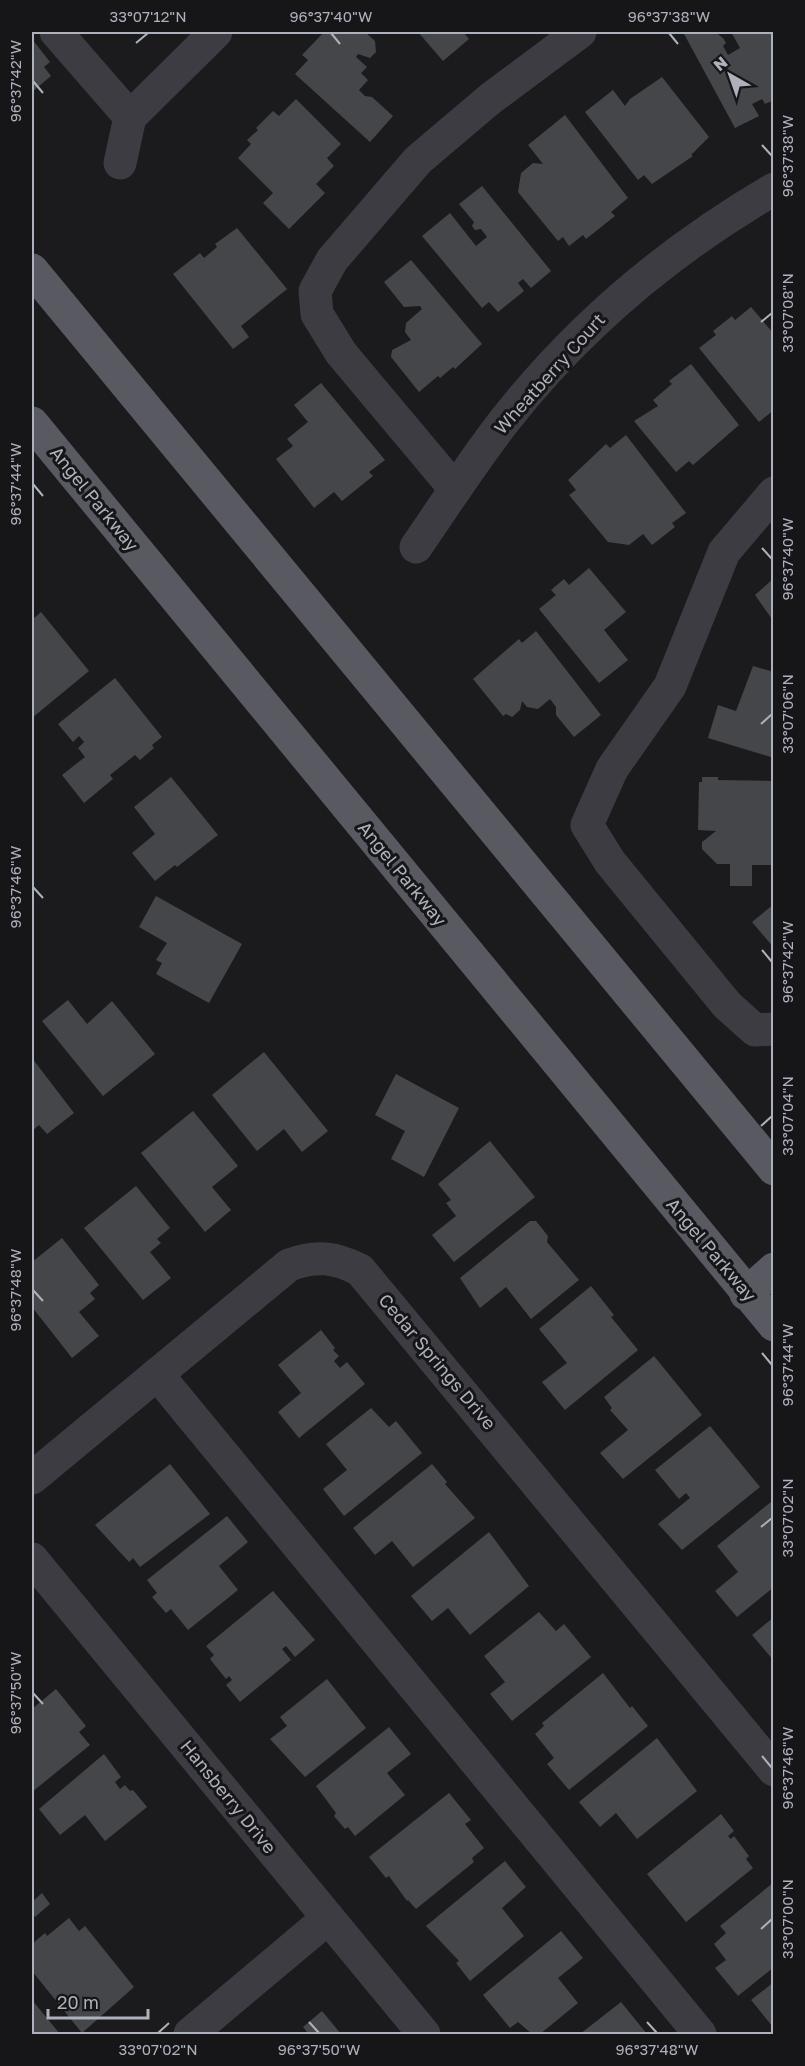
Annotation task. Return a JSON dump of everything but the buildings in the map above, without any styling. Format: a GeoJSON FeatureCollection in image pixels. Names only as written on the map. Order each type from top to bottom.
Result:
{"type":"FeatureCollection","features":[{"type":"Feature","properties":{"kind":"main road"},"geometry":{"type":"LineString","coordinates":[[32,270],[774,1169]]}},
{"type":"Feature","properties":{"kind":"main road","name":"Angel Parkway"},"geometry":{"type":"LineString","coordinates":[[32,423],[746,1294],[774,1325]]}},
{"type":"Feature","properties":{"kind":"main road"},"geometry":{"type":"LineString","coordinates":[[746,1294],[774,1269]]}},
{"type":"Feature","properties":{"kind":"street"},"geometry":{"type":"LineString","coordinates":[[56,32],[130,117]]}},
{"type":"Feature","properties":{"kind":"street"},"geometry":{"type":"LineString","coordinates":[[120,163],[130,117],[216,32]]}},
{"type":"Feature","properties":{"kind":"street"},"geometry":{"type":"LineString","coordinates":[[455,489],[341,353],[317,314],[315,291],[332,260],[418,160],[490,99],[580,32]]}},
{"type":"Feature","properties":{"kind":"street","name":"Wheatberry Court"},"geometry":{"type":"LineString","coordinates":[[416,547],[506,420],[581,334],[652,272],[722,219],[774,189]]}},
{"type":"Feature","properties":{"kind":"street"},"geometry":{"type":"LineString","coordinates":[[774,492],[724,552],[670,686],[612,769],[587,825],[610,862],[727,1005],[755,1030],[774,1029]]}},
{"type":"Feature","properties":{"kind":"street","name":"Cedar Springs Drive"},"geometry":{"type":"LineString","coordinates":[[32,1478],[289,1265],[307,1258],[326,1258],[343,1262],[360,1270],[774,1770]]}},
{"type":"Feature","properties":{"kind":"street"},"geometry":{"type":"LineString","coordinates":[[157,1374],[700,2034]]}},
{"type":"Feature","properties":{"kind":"street","name":"Hansberry Drive"},"geometry":{"type":"LineString","coordinates":[[32,1559],[424,2034]]}},
{"type":"Feature","properties":{"kind":"street"},"geometry":{"type":"LineString","coordinates":[[190,2034],[328,1918]]}}]}
